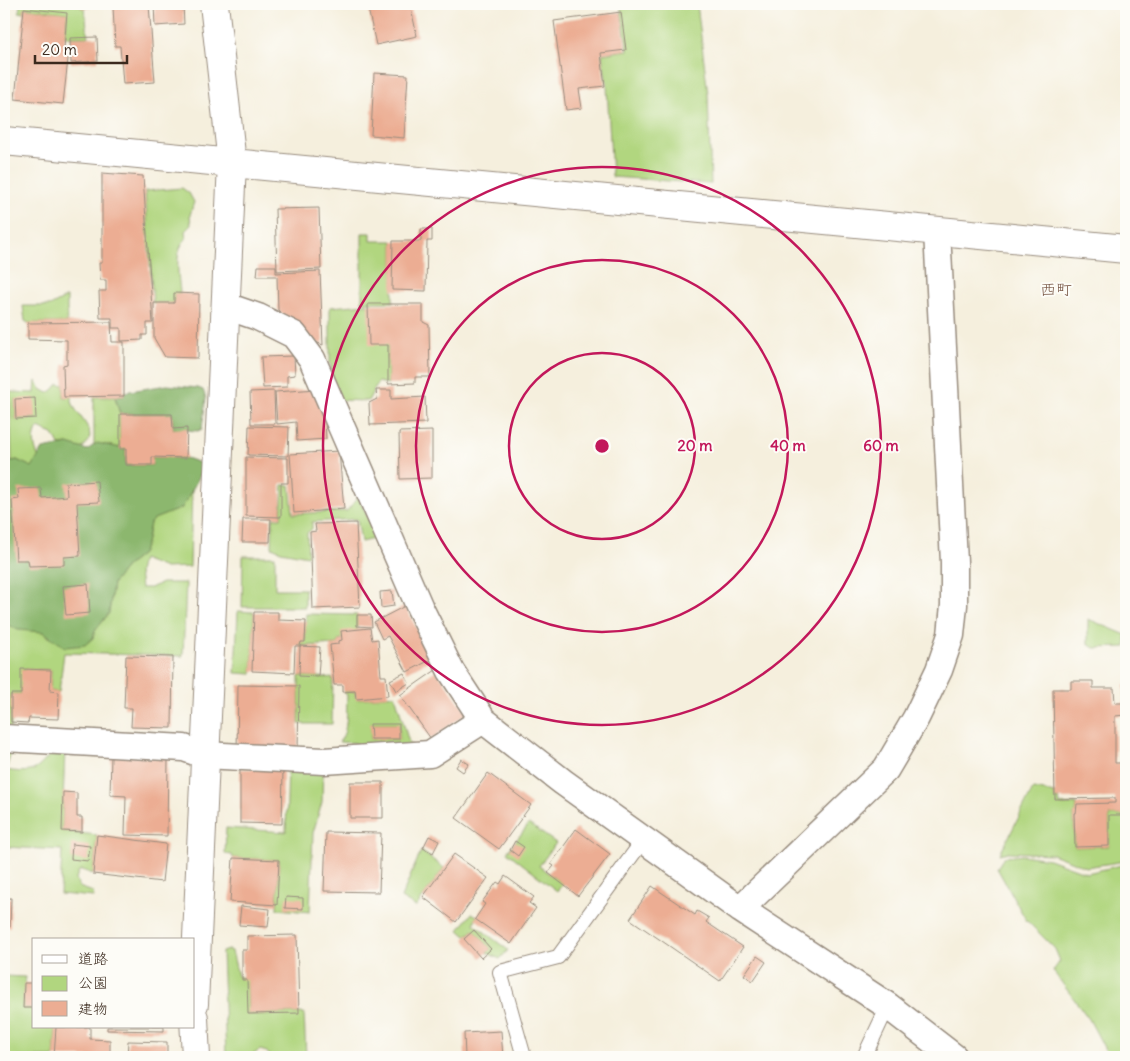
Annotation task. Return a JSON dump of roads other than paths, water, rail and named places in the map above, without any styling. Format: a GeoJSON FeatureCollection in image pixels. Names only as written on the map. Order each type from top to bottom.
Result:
{"type":"FeatureCollection","features":[{"type":"Feature","properties":{"kind":"street"},"geometry":{"type":"LineString","coordinates":[[195,979],[232,163],[214,4]]}},
{"type":"Feature","properties":{"kind":"street"},"geometry":{"type":"LineString","coordinates":[[4,141],[1126,249]]}},
{"type":"Feature","properties":{"kind":"street"},"geometry":{"type":"LineString","coordinates":[[740,909],[886,769],[916,718],[939,670],[951,635],[954,605],[953,542],[937,230]]}},
{"type":"Feature","properties":{"kind":"street"},"geometry":{"type":"LineString","coordinates":[[226,306],[258,317],[294,335],[312,359],[420,608],[451,671],[484,720],[563,782],[740,909],[888,1006],[954,1057]]}},
{"type":"Feature","properties":{"kind":"street"},"geometry":{"type":"LineString","coordinates":[[4,738],[184,748],[204,755],[324,761],[430,754],[484,720]]}},
{"type":"Feature","properties":{"kind":"street"},"geometry":{"type":"LineString","coordinates":[[195,1028],[196,1057]]}},
{"type":"Feature","properties":{"kind":"lane"},"geometry":{"type":"LineString","coordinates":[[524,1057],[500,972],[558,957],[644,839]]}},
{"type":"Feature","properties":{"kind":"lane"},"geometry":{"type":"LineString","coordinates":[[864,1057],[888,1006]]}},
{"type":"Feature","properties":{"kind":"district","name":"西町"},"geometry":{"type":"Point","coordinates":[1056,289]}}]}
